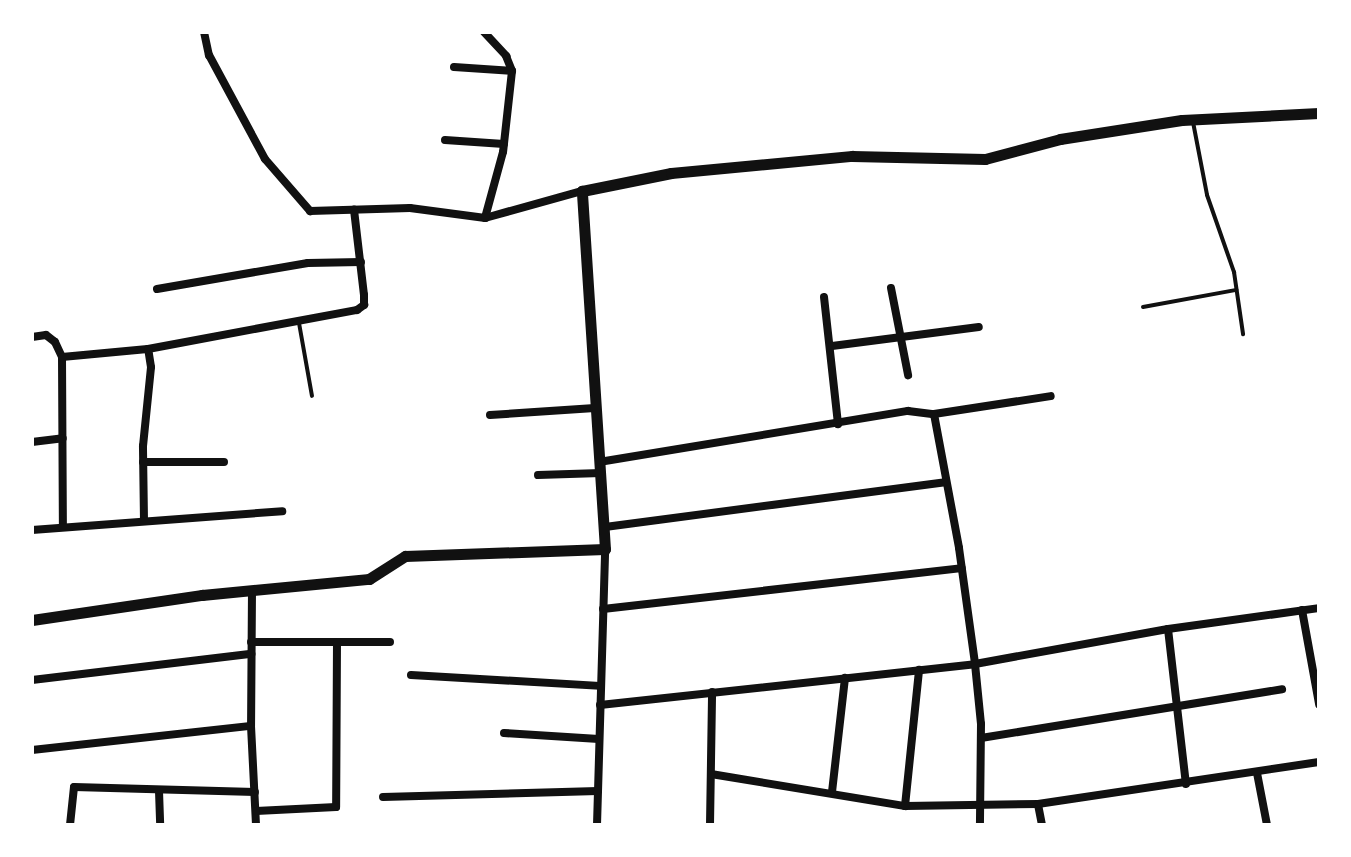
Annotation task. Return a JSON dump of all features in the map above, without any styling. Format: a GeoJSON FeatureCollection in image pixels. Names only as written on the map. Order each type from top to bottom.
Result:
{"type":"FeatureCollection","features":[{"type":"Feature","properties":{"kind":"street"},"geometry":{"type":"LineString","coordinates":[[204,32],[209,55],[265,159],[310,211],[410,208],[485,218],[582,191],[671,173],[852,156],[985,159],[1060,139],[1192,120],[1319,113]]}},
{"type":"Feature","properties":{"kind":"street"},"geometry":{"type":"LineString","coordinates":[[484,32],[506,56],[512,71],[504,144],[485,218]]}},
{"type":"Feature","properties":{"kind":"street"},"geometry":{"type":"LineString","coordinates":[[454,67],[512,71]]}},
{"type":"Feature","properties":{"kind":"street"},"geometry":{"type":"LineString","coordinates":[[445,140],[504,144]]}},
{"type":"Feature","properties":{"kind":"street"},"geometry":{"type":"LineString","coordinates":[[582,191],[605,527],[597,825]]}},
{"type":"Feature","properties":{"kind":"street"},"geometry":{"type":"LineString","coordinates":[[62,357],[148,349],[350,312],[364,305],[354,210]]}},
{"type":"Feature","properties":{"kind":"street"},"geometry":{"type":"LineString","coordinates":[[157,289],[308,263],[361,262]]}},
{"type":"Feature","properties":{"kind":"street"},"geometry":{"type":"LineString","coordinates":[[891,288],[908,375]]}},
{"type":"Feature","properties":{"kind":"street"},"geometry":{"type":"LineString","coordinates":[[824,297],[832,346],[838,424]]}},
{"type":"Feature","properties":{"kind":"street"},"geometry":{"type":"LineString","coordinates":[[832,346],[979,327]]}},
{"type":"Feature","properties":{"kind":"street"},"geometry":{"type":"LineString","coordinates":[[32,337],[46,335],[55,342],[62,357],[63,526]]}},
{"type":"Feature","properties":{"kind":"street"},"geometry":{"type":"LineString","coordinates":[[144,521],[143,462],[151,367],[148,349]]}},
{"type":"Feature","properties":{"kind":"street"},"geometry":{"type":"LineString","coordinates":[[538,475],[600,467],[908,411],[934,414],[1051,396]]}},
{"type":"Feature","properties":{"kind":"street"},"geometry":{"type":"LineString","coordinates":[[490,415],[595,408]]}},
{"type":"Feature","properties":{"kind":"street"},"geometry":{"type":"LineString","coordinates":[[934,414],[962,568],[975,664],[981,738],[980,825]]}},
{"type":"Feature","properties":{"kind":"street"},"geometry":{"type":"LineString","coordinates":[[32,442],[63,438]]}},
{"type":"Feature","properties":{"kind":"street"},"geometry":{"type":"LineString","coordinates":[[143,462],[224,462]]}},
{"type":"Feature","properties":{"kind":"street"},"geometry":{"type":"LineString","coordinates":[[605,527],[945,482]]}},
{"type":"Feature","properties":{"kind":"street"},"geometry":{"type":"LineString","coordinates":[[32,530],[282,511]]}},
{"type":"Feature","properties":{"kind":"street"},"geometry":{"type":"LineString","coordinates":[[32,620],[252,590],[369,579],[405,556],[605,549]]}},
{"type":"Feature","properties":{"kind":"street"},"geometry":{"type":"LineString","coordinates":[[603,609],[962,568]]}},
{"type":"Feature","properties":{"kind":"street"},"geometry":{"type":"LineString","coordinates":[[252,590],[251,726],[256,825]]}},
{"type":"Feature","properties":{"kind":"street"},"geometry":{"type":"LineString","coordinates":[[600,705],[975,664],[1168,629],[1319,608]]}},
{"type":"Feature","properties":{"kind":"street"},"geometry":{"type":"LineString","coordinates":[[1302,610],[1319,704]]}},
{"type":"Feature","properties":{"kind":"street"},"geometry":{"type":"LineString","coordinates":[[1168,629],[1186,784]]}},
{"type":"Feature","properties":{"kind":"street"},"geometry":{"type":"LineString","coordinates":[[251,642],[390,642]]}},
{"type":"Feature","properties":{"kind":"street"},"geometry":{"type":"LineString","coordinates":[[256,811],[336,807],[337,642]]}},
{"type":"Feature","properties":{"kind":"street"},"geometry":{"type":"LineString","coordinates":[[32,680],[251,654]]}},
{"type":"Feature","properties":{"kind":"street"},"geometry":{"type":"LineString","coordinates":[[905,806],[919,670]]}},
{"type":"Feature","properties":{"kind":"street"},"geometry":{"type":"LineString","coordinates":[[411,675],[600,686]]}},
{"type":"Feature","properties":{"kind":"street"},"geometry":{"type":"LineString","coordinates":[[832,792],[845,678]]}},
{"type":"Feature","properties":{"kind":"street"},"geometry":{"type":"LineString","coordinates":[[981,738],[1282,689]]}},
{"type":"Feature","properties":{"kind":"street"},"geometry":{"type":"LineString","coordinates":[[710,825],[712,692]]}},
{"type":"Feature","properties":{"kind":"street"},"geometry":{"type":"LineString","coordinates":[[32,750],[251,726]]}},
{"type":"Feature","properties":{"kind":"street"},"geometry":{"type":"LineString","coordinates":[[504,733],[599,739]]}},
{"type":"Feature","properties":{"kind":"street"},"geometry":{"type":"LineString","coordinates":[[711,774],[905,806],[980,807],[1038,804],[1319,762]]}},
{"type":"Feature","properties":{"kind":"street"},"geometry":{"type":"LineString","coordinates":[[1257,773],[1267,825]]}},
{"type":"Feature","properties":{"kind":"street"},"geometry":{"type":"LineString","coordinates":[[70,825],[74,787],[255,792]]}},
{"type":"Feature","properties":{"kind":"street"},"geometry":{"type":"LineString","coordinates":[[159,791],[160,825]]}},
{"type":"Feature","properties":{"kind":"street"},"geometry":{"type":"LineString","coordinates":[[383,797],[598,791]]}},
{"type":"Feature","properties":{"kind":"street"},"geometry":{"type":"LineString","coordinates":[[1038,804],[1042,825]]}},
{"type":"Feature","properties":{"kind":"lane"},"geometry":{"type":"LineString","coordinates":[[1192,120],[1207,195],[1234,272],[1243,334]]}},
{"type":"Feature","properties":{"kind":"lane"},"geometry":{"type":"LineString","coordinates":[[1143,307],[1236,290]]}},
{"type":"Feature","properties":{"kind":"lane"},"geometry":{"type":"LineString","coordinates":[[298,321],[312,396]]}}]}
